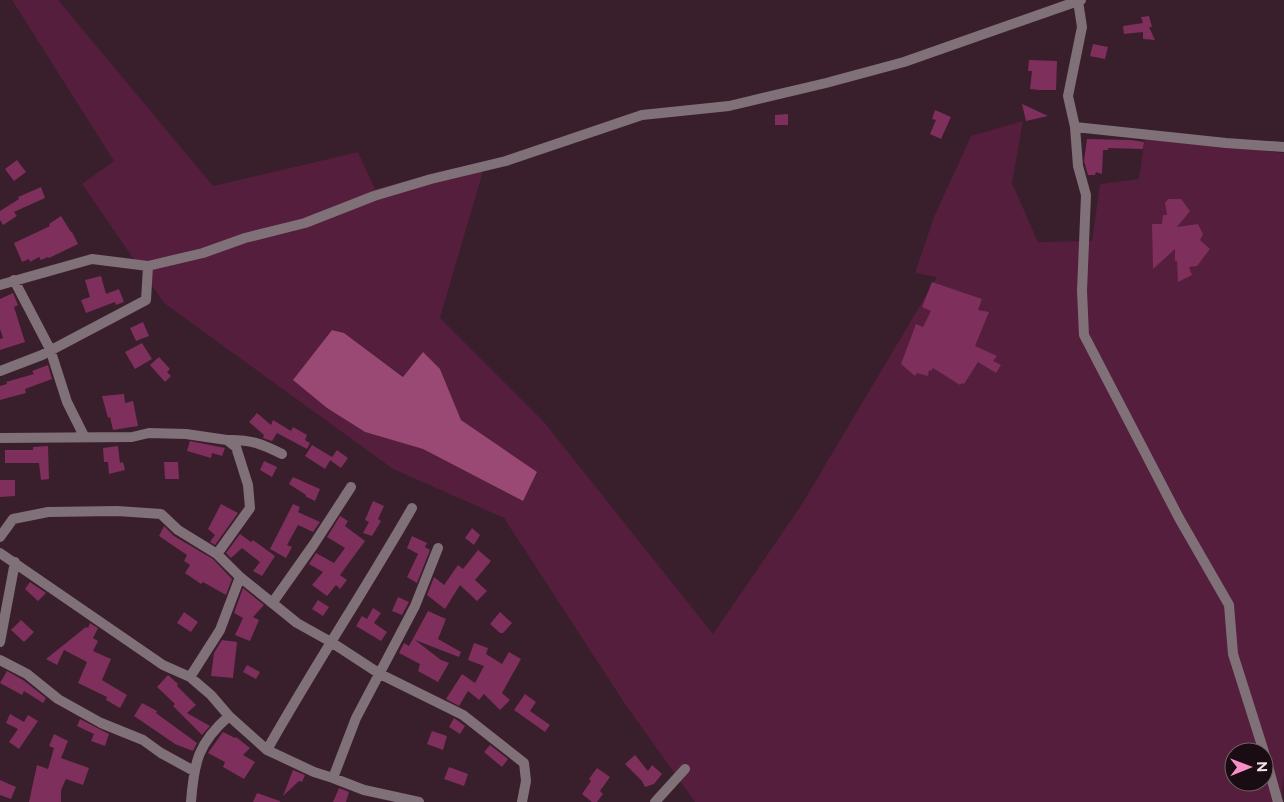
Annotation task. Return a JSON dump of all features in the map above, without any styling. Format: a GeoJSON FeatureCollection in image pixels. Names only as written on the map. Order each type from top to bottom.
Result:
{"type":"FeatureCollection","features":[{"type":"Feature","properties":{"kind":"street"},"geometry":{"type":"LineString","coordinates":[[1,283],[92,259],[148,266],[203,253],[246,238],[305,223],[374,196],[430,179],[506,161],[642,115],[729,106],[904,62],[1079,1],[1082,27],[1068,96],[1075,127],[1078,166],[1086,195],[1082,291],[1084,335],[1179,518],[1229,605],[1233,654],[1261,742]]}},
{"type":"Feature","properties":{"kind":"street"},"geometry":{"type":"LineString","coordinates":[[1075,127],[1226,143],[1284,147]]}},
{"type":"Feature","properties":{"kind":"street"},"geometry":{"type":"LineString","coordinates":[[0,371],[42,355],[50,349],[146,300],[148,266]]}},
{"type":"Feature","properties":{"kind":"street"},"geometry":{"type":"LineString","coordinates":[[14,280],[50,349],[67,402],[84,436]]}},
{"type":"Feature","properties":{"kind":"street"},"geometry":{"type":"LineString","coordinates":[[0,438],[132,437],[149,433],[186,434],[259,442],[282,454]]}},
{"type":"Feature","properties":{"kind":"street"},"geometry":{"type":"LineString","coordinates":[[218,554],[250,508],[248,485],[241,468],[236,447],[227,440]]}},
{"type":"Feature","properties":{"kind":"street"},"geometry":{"type":"LineString","coordinates":[[273,602],[351,487]]}},
{"type":"Feature","properties":{"kind":"street"},"geometry":{"type":"LineString","coordinates":[[268,750],[412,508]]}},
{"type":"Feature","properties":{"kind":"street"},"geometry":{"type":"LineString","coordinates":[[0,537],[13,519],[48,512],[117,511],[160,514],[178,530],[218,554],[240,577],[297,623],[331,642],[380,674],[463,715],[524,763],[526,781],[522,802]]}},
{"type":"Feature","properties":{"kind":"street"},"geometry":{"type":"LineString","coordinates":[[333,778],[356,718],[415,606],[438,548]]}},
{"type":"Feature","properties":{"kind":"street"},"geometry":{"type":"LineString","coordinates":[[0,553],[163,665],[190,677],[211,695],[229,716],[268,750],[314,772],[364,790],[418,802]]}},
{"type":"Feature","properties":{"kind":"street"},"geometry":{"type":"LineString","coordinates":[[0,642],[15,562]]}},
{"type":"Feature","properties":{"kind":"street"},"geometry":{"type":"LineString","coordinates":[[190,677],[220,630],[240,577]]}},
{"type":"Feature","properties":{"kind":"street"},"geometry":{"type":"LineString","coordinates":[[0,660],[27,674],[58,699],[102,723],[143,740],[161,753],[194,771]]}},
{"type":"Feature","properties":{"kind":"street"},"geometry":{"type":"LineString","coordinates":[[191,802],[194,771],[202,745],[216,727],[229,716]]}},
{"type":"Feature","properties":{"kind":"street"},"geometry":{"type":"LineString","coordinates":[[655,802],[685,769]]}},
{"type":"Feature","properties":{"kind":"street"},"geometry":{"type":"LineString","coordinates":[[1274,788],[1278,802]]}},
{"type":"Feature","properties":{"kind":"shaded area"},"geometry":{"type":"Polygon","coordinates":[[[12,0],[58,0],[213,186],[358,152],[375,189],[486,161],[440,318],[544,422],[713,634],[802,504],[937,277],[915,273],[934,217],[971,136],[1023,121],[1012,183],[1038,242],[1092,241],[1100,184],[1139,179],[1145,138],[1284,153],[1284,776],[1281,802],[695,802],[625,704],[504,518],[393,469],[164,303],[82,184],[114,161],[12,0]],[[332,330],[294,380],[327,408],[365,432],[423,449],[523,501],[537,473],[461,420],[440,369],[404,377],[344,333],[332,330]]]}},
{"type":"Feature","properties":{"kind":"shaded area"},"geometry":{"type":"Polygon","coordinates":[[[332,330],[344,333],[403,377],[423,352],[440,369],[461,420],[537,472],[523,501],[423,449],[365,432],[327,408],[293,380],[332,330]]]}},
{"type":"Feature","properties":{"kind":"building"},"geometry":{"type":"Polygon","coordinates":[[[1149,16],[1152,27],[1149,27],[1155,40],[1143,39],[1143,32],[1124,34],[1123,26],[1143,23],[1141,17],[1149,16]]]}},
{"type":"Feature","properties":{"kind":"building"},"geometry":{"type":"Polygon","coordinates":[[[1093,44],[1108,47],[1105,59],[1090,56],[1093,44]]]}},
{"type":"Feature","properties":{"kind":"building"},"geometry":{"type":"Polygon","coordinates":[[[1029,60],[1057,61],[1056,90],[1030,89],[1032,71],[1028,71],[1029,60]]]}},
{"type":"Feature","properties":{"kind":"building"},"geometry":{"type":"Polygon","coordinates":[[[1022,104],[1033,109],[1048,116],[1026,121],[1022,104]]]}},
{"type":"Feature","properties":{"kind":"building"},"geometry":{"type":"Polygon","coordinates":[[[935,110],[951,117],[941,139],[930,134],[936,120],[932,119],[935,110]]]}},
{"type":"Feature","properties":{"kind":"building"},"geometry":{"type":"Polygon","coordinates":[[[788,114],[788,125],[775,125],[775,115],[788,114]]]}},
{"type":"Feature","properties":{"kind":"building"},"geometry":{"type":"Polygon","coordinates":[[[1087,139],[1144,142],[1143,149],[1108,148],[1108,150],[1103,150],[1102,174],[1096,172],[1095,175],[1088,175],[1084,161],[1087,139]]]}},
{"type":"Feature","properties":{"kind":"building"},"geometry":{"type":"Polygon","coordinates":[[[17,160],[26,172],[14,181],[5,169],[17,160]]]}},
{"type":"Feature","properties":{"kind":"building"},"geometry":{"type":"Polygon","coordinates":[[[41,187],[45,198],[14,212],[17,216],[3,225],[0,220],[0,211],[19,199],[18,197],[41,187]]]}},
{"type":"Feature","properties":{"kind":"building"},"geometry":{"type":"Polygon","coordinates":[[[1168,199],[1181,199],[1190,211],[1177,227],[1198,224],[1203,234],[1200,240],[1210,249],[1197,266],[1189,267],[1192,275],[1178,282],[1175,249],[1153,269],[1152,224],[1162,224],[1163,215],[1167,215],[1165,203],[1168,199]]]}},
{"type":"Feature","properties":{"kind":"building"},"geometry":{"type":"Polygon","coordinates":[[[61,216],[78,244],[49,258],[41,260],[39,257],[30,262],[29,259],[22,262],[14,243],[50,226],[49,224],[61,216]]]}},
{"type":"Feature","properties":{"kind":"building"},"geometry":{"type":"Polygon","coordinates":[[[101,276],[106,294],[119,289],[124,302],[116,305],[115,302],[86,313],[81,300],[90,297],[85,280],[101,276]]]}},
{"type":"Feature","properties":{"kind":"building"},"geometry":{"type":"Polygon","coordinates":[[[932,282],[982,299],[978,310],[989,312],[975,346],[997,356],[993,361],[1001,365],[996,373],[978,362],[964,384],[960,385],[933,368],[931,371],[929,370],[928,376],[917,373],[915,376],[901,364],[916,324],[923,327],[931,311],[922,307],[932,282]]]}},
{"type":"Feature","properties":{"kind":"building"},"geometry":{"type":"Polygon","coordinates":[[[13,293],[18,305],[14,307],[25,342],[0,350],[0,339],[3,338],[0,329],[0,299],[13,293]]]}},
{"type":"Feature","properties":{"kind":"building"},"geometry":{"type":"Polygon","coordinates":[[[143,322],[149,336],[136,341],[130,328],[143,322]]]}},
{"type":"Feature","properties":{"kind":"building"},"geometry":{"type":"Polygon","coordinates":[[[142,343],[152,359],[135,369],[125,352],[142,343]]]}},
{"type":"Feature","properties":{"kind":"building"},"geometry":{"type":"Polygon","coordinates":[[[159,357],[170,369],[167,372],[171,376],[165,382],[150,365],[159,357]]]}},
{"type":"Feature","properties":{"kind":"building"},"geometry":{"type":"Polygon","coordinates":[[[48,365],[52,379],[25,389],[26,393],[0,400],[0,386],[7,384],[6,382],[34,374],[32,371],[48,365]]]}},
{"type":"Feature","properties":{"kind":"building"},"geometry":{"type":"Polygon","coordinates":[[[124,394],[125,403],[133,401],[138,426],[113,430],[102,396],[124,394]]]}},
{"type":"Feature","properties":{"kind":"building"},"geometry":{"type":"Polygon","coordinates":[[[257,413],[271,425],[273,420],[291,431],[293,427],[307,435],[305,440],[310,443],[307,449],[277,433],[272,441],[263,438],[264,435],[249,422],[257,413]]]}},
{"type":"Feature","properties":{"kind":"building"},"geometry":{"type":"Polygon","coordinates":[[[190,441],[225,448],[222,456],[212,453],[211,458],[187,451],[190,441]]]}},
{"type":"Feature","properties":{"kind":"building"},"geometry":{"type":"Polygon","coordinates":[[[312,445],[332,457],[325,469],[305,456],[312,445]]]}},
{"type":"Feature","properties":{"kind":"building"},"geometry":{"type":"Polygon","coordinates":[[[48,446],[49,479],[41,480],[39,463],[5,463],[5,450],[33,450],[33,447],[48,446]]]}},
{"type":"Feature","properties":{"kind":"building"},"geometry":{"type":"Polygon","coordinates":[[[118,446],[120,463],[123,462],[125,470],[109,474],[108,462],[104,462],[103,448],[118,446]]]}},
{"type":"Feature","properties":{"kind":"building"},"geometry":{"type":"Polygon","coordinates":[[[337,450],[348,458],[341,468],[330,460],[337,450]]]}},
{"type":"Feature","properties":{"kind":"building"},"geometry":{"type":"Polygon","coordinates":[[[264,461],[277,467],[272,477],[260,470],[264,461]]]}},
{"type":"Feature","properties":{"kind":"building"},"geometry":{"type":"Polygon","coordinates":[[[164,462],[178,462],[179,479],[165,479],[164,462]]]}},
{"type":"Feature","properties":{"kind":"building"},"geometry":{"type":"Polygon","coordinates":[[[293,477],[320,489],[315,501],[289,484],[293,477]]]}},
{"type":"Feature","properties":{"kind":"building"},"geometry":{"type":"Polygon","coordinates":[[[0,480],[15,480],[15,496],[0,497],[0,480]]]}},
{"type":"Feature","properties":{"kind":"building"},"geometry":{"type":"Polygon","coordinates":[[[373,501],[384,506],[378,519],[381,521],[372,536],[363,533],[369,522],[365,520],[373,501]]]}},
{"type":"Feature","properties":{"kind":"building"},"geometry":{"type":"Polygon","coordinates":[[[221,504],[238,513],[215,545],[210,542],[215,535],[208,529],[221,504]]]}},
{"type":"Feature","properties":{"kind":"building"},"geometry":{"type":"Polygon","coordinates":[[[293,504],[300,507],[298,512],[320,522],[313,532],[298,525],[287,545],[292,547],[286,558],[270,549],[293,504]]]}},
{"type":"Feature","properties":{"kind":"building"},"geometry":{"type":"Polygon","coordinates":[[[340,516],[348,521],[345,526],[365,541],[340,575],[347,580],[340,589],[336,585],[327,596],[312,585],[323,572],[309,564],[316,553],[334,563],[345,548],[327,537],[340,516]]]}},
{"type":"Feature","properties":{"kind":"building"},"geometry":{"type":"Polygon","coordinates":[[[164,526],[174,536],[213,559],[232,579],[226,595],[203,582],[201,584],[185,573],[190,565],[184,561],[187,555],[159,536],[164,526]]]}},
{"type":"Feature","properties":{"kind":"building"},"geometry":{"type":"Polygon","coordinates":[[[472,528],[480,535],[474,545],[465,538],[472,528]]]}},
{"type":"Feature","properties":{"kind":"building"},"geometry":{"type":"Polygon","coordinates":[[[240,534],[251,542],[253,540],[275,556],[262,576],[253,571],[260,562],[242,548],[231,558],[226,553],[240,534]]]}},
{"type":"Feature","properties":{"kind":"building"},"geometry":{"type":"Polygon","coordinates":[[[412,536],[427,543],[425,547],[430,550],[417,583],[407,577],[418,554],[407,548],[412,536]]]}},
{"type":"Feature","properties":{"kind":"building"},"geometry":{"type":"Polygon","coordinates":[[[478,550],[491,561],[475,580],[487,591],[477,601],[460,585],[445,609],[427,595],[434,577],[444,585],[458,565],[463,569],[478,550]]]}},
{"type":"Feature","properties":{"kind":"building"},"geometry":{"type":"Polygon","coordinates":[[[30,582],[46,593],[38,601],[25,589],[30,582]]]}},
{"type":"Feature","properties":{"kind":"building"},"geometry":{"type":"Polygon","coordinates":[[[243,588],[264,605],[253,617],[259,620],[250,641],[235,635],[243,618],[234,613],[243,588]]]}},
{"type":"Feature","properties":{"kind":"building"},"geometry":{"type":"Polygon","coordinates":[[[398,597],[409,602],[402,615],[392,611],[398,597]]]}},
{"type":"Feature","properties":{"kind":"building"},"geometry":{"type":"Polygon","coordinates":[[[318,600],[329,607],[323,616],[312,609],[318,600]]]}},
{"type":"Feature","properties":{"kind":"building"},"geometry":{"type":"Polygon","coordinates":[[[373,608],[381,613],[374,623],[387,632],[381,641],[356,626],[362,616],[367,619],[373,608]]]}},
{"type":"Feature","properties":{"kind":"building"},"geometry":{"type":"Polygon","coordinates":[[[428,611],[446,619],[438,639],[461,652],[459,657],[415,640],[441,660],[449,663],[438,682],[418,671],[420,664],[399,653],[404,643],[409,646],[428,611]]]}},
{"type":"Feature","properties":{"kind":"building"},"geometry":{"type":"Polygon","coordinates":[[[184,612],[198,622],[191,632],[177,623],[184,612]]]}},
{"type":"Feature","properties":{"kind":"building"},"geometry":{"type":"Polygon","coordinates":[[[500,612],[512,623],[503,633],[500,633],[490,624],[500,612]]]}},
{"type":"Feature","properties":{"kind":"building"},"geometry":{"type":"Polygon","coordinates":[[[21,620],[34,632],[24,642],[11,630],[21,620]]]}},
{"type":"Feature","properties":{"kind":"building"},"geometry":{"type":"Polygon","coordinates":[[[90,623],[98,628],[93,638],[98,641],[93,651],[111,659],[102,680],[127,695],[120,708],[106,700],[107,697],[78,683],[87,662],[64,650],[57,665],[46,659],[86,627],[88,628],[90,623]]]}},
{"type":"Feature","properties":{"kind":"building"},"geometry":{"type":"Polygon","coordinates":[[[222,640],[237,642],[233,678],[211,676],[214,653],[222,640]]]}},
{"type":"Feature","properties":{"kind":"building"},"geometry":{"type":"Polygon","coordinates":[[[474,643],[488,648],[486,654],[502,664],[509,652],[521,659],[502,693],[510,700],[500,710],[484,694],[479,700],[468,691],[459,706],[446,699],[462,674],[475,683],[484,666],[468,660],[474,643]]]}},
{"type":"Feature","properties":{"kind":"building"},"geometry":{"type":"Polygon","coordinates":[[[247,665],[260,672],[256,679],[243,672],[247,665]]]}},
{"type":"Feature","properties":{"kind":"building"},"geometry":{"type":"Polygon","coordinates":[[[7,671],[23,680],[46,698],[43,703],[24,691],[22,695],[0,683],[7,671]]]}},
{"type":"Feature","properties":{"kind":"building"},"geometry":{"type":"Polygon","coordinates":[[[168,675],[196,705],[187,713],[210,726],[202,735],[173,706],[175,704],[157,687],[168,675]]]}},
{"type":"Feature","properties":{"kind":"building"},"geometry":{"type":"Polygon","coordinates":[[[525,694],[536,702],[530,711],[550,725],[545,732],[514,710],[525,694]]]}},
{"type":"Feature","properties":{"kind":"building"},"geometry":{"type":"Polygon","coordinates":[[[142,703],[157,711],[156,713],[197,743],[193,751],[175,744],[134,716],[142,703]]]}},
{"type":"Feature","properties":{"kind":"building"},"geometry":{"type":"Polygon","coordinates":[[[10,714],[24,722],[28,715],[38,721],[19,749],[9,742],[18,729],[6,723],[10,714]]]}},
{"type":"Feature","properties":{"kind":"building"},"geometry":{"type":"Polygon","coordinates":[[[454,718],[465,726],[460,734],[449,727],[454,718]]]}},
{"type":"Feature","properties":{"kind":"building"},"geometry":{"type":"Polygon","coordinates":[[[80,719],[109,734],[105,746],[91,741],[94,734],[77,726],[80,719]]]}},
{"type":"Feature","properties":{"kind":"building"},"geometry":{"type":"Polygon","coordinates":[[[432,731],[447,736],[443,750],[427,744],[432,731]]]}},
{"type":"Feature","properties":{"kind":"building"},"geometry":{"type":"Polygon","coordinates":[[[223,732],[236,737],[250,748],[243,755],[255,762],[244,779],[223,767],[225,762],[208,753],[223,732]]]}},
{"type":"Feature","properties":{"kind":"building"},"geometry":{"type":"Polygon","coordinates":[[[54,734],[68,741],[61,758],[89,768],[83,785],[66,779],[61,790],[61,802],[29,802],[37,765],[48,769],[54,748],[49,746],[54,734]]]}},
{"type":"Feature","properties":{"kind":"building"},"geometry":{"type":"Polygon","coordinates":[[[490,745],[508,759],[502,767],[484,752],[490,745]]]}},
{"type":"Feature","properties":{"kind":"building"},"geometry":{"type":"Polygon","coordinates":[[[635,755],[648,771],[652,765],[662,774],[654,784],[645,787],[642,781],[625,764],[635,755]]]}},
{"type":"Feature","properties":{"kind":"building"},"geometry":{"type":"Polygon","coordinates":[[[449,767],[468,774],[464,786],[444,779],[449,767]]]}},
{"type":"Feature","properties":{"kind":"building"},"geometry":{"type":"Polygon","coordinates":[[[597,768],[610,777],[600,791],[603,794],[597,802],[592,802],[582,794],[597,768]]]}},
{"type":"Feature","properties":{"kind":"building"},"geometry":{"type":"Polygon","coordinates":[[[293,770],[305,775],[302,782],[299,781],[283,796],[293,770]]]}},
{"type":"Feature","properties":{"kind":"building"},"geometry":{"type":"Polygon","coordinates":[[[0,780],[16,787],[11,799],[0,795],[0,780]]]}},
{"type":"Feature","properties":{"kind":"building"},"geometry":{"type":"Polygon","coordinates":[[[339,788],[349,792],[346,802],[333,802],[339,788]]]}},
{"type":"Feature","properties":{"kind":"building"},"geometry":{"type":"Polygon","coordinates":[[[257,793],[280,801],[280,802],[253,802],[257,793]]]}}]}
